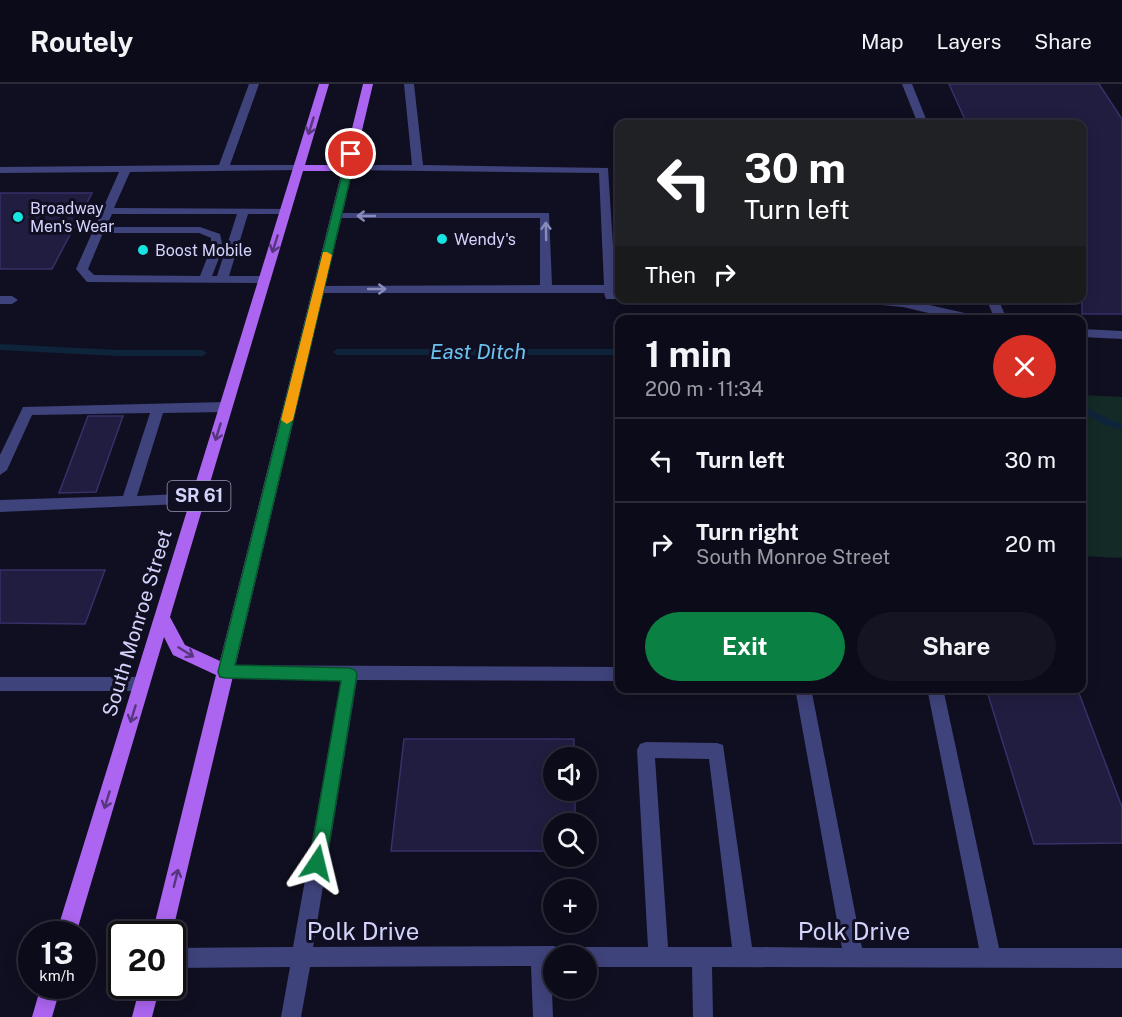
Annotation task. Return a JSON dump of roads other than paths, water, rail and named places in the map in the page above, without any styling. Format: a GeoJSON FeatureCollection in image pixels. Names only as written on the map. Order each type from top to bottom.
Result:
{"type":"FeatureCollection","features":[{"type":"Feature","properties":{"kind":"main road","name":"South Monroe Street"},"geometry":{"type":"LineString","coordinates":[[70,921],[324,84]]}},
{"type":"Feature","properties":{"kind":"main road"},"geometry":{"type":"LineString","coordinates":[[165,921],[368,84]]}},
{"type":"Feature","properties":{"kind":"main road"},"geometry":{"type":"LineString","coordinates":[[298,168],[348,168]]}},
{"type":"Feature","properties":{"kind":"main road"},"geometry":{"type":"LineString","coordinates":[[162,616],[179,650],[226,672]]}},
{"type":"Feature","properties":{"kind":"main road"},"geometry":{"type":"LineString","coordinates":[[42,1017],[47,999]]}},
{"type":"Feature","properties":{"kind":"main road"},"geometry":{"type":"LineString","coordinates":[[142,1017],[147,999]]}},
{"type":"Feature","properties":{"kind":"street"},"geometry":{"type":"LineString","coordinates":[[223,168],[254,84]]}},
{"type":"Feature","properties":{"kind":"street"},"geometry":{"type":"LineString","coordinates":[[409,84],[418,168]]}},
{"type":"Feature","properties":{"kind":"street"},"geometry":{"type":"LineString","coordinates":[[907,84],[921,120]]}},
{"type":"Feature","properties":{"kind":"street"},"geometry":{"type":"LineString","coordinates":[[0,170],[298,168]]}},
{"type":"Feature","properties":{"kind":"street"},"geometry":{"type":"LineString","coordinates":[[318,290],[546,289],[615,292],[604,170],[348,168]]}},
{"type":"Feature","properties":{"kind":"street"},"geometry":{"type":"LineString","coordinates":[[126,169],[82,269],[91,279],[264,280]]}},
{"type":"Feature","properties":{"kind":"street"},"geometry":{"type":"LineString","coordinates":[[108,211],[285,211]]}},
{"type":"Feature","properties":{"kind":"street"},"geometry":{"type":"LineString","coordinates":[[222,280],[244,211]]}},
{"type":"Feature","properties":{"kind":"street"},"geometry":{"type":"LineString","coordinates":[[336,216],[545,215],[546,289]]}},
{"type":"Feature","properties":{"kind":"street"},"geometry":{"type":"LineString","coordinates":[[99,230],[200,230],[216,236],[217,248],[205,279]]}},
{"type":"Feature","properties":{"kind":"street"},"geometry":{"type":"LineString","coordinates":[[903,303],[956,315]]}},
{"type":"Feature","properties":{"kind":"street"},"geometry":{"type":"LineString","coordinates":[[1086,333],[1122,335]]}},
{"type":"Feature","properties":{"kind":"street"},"geometry":{"type":"LineString","coordinates":[[0,470],[27,410],[225,407]]}},
{"type":"Feature","properties":{"kind":"street"},"geometry":{"type":"LineString","coordinates":[[128,502],[158,408]]}},
{"type":"Feature","properties":{"kind":"street"},"geometry":{"type":"LineString","coordinates":[[0,507],[198,499]]}},
{"type":"Feature","properties":{"kind":"street"},"geometry":{"type":"LineString","coordinates":[[226,672],[615,674]]}},
{"type":"Feature","properties":{"kind":"street"},"geometry":{"type":"LineString","coordinates":[[291,1017],[350,674]]}},
{"type":"Feature","properties":{"kind":"street"},"geometry":{"type":"LineString","coordinates":[[0,684],[142,684]]}},
{"type":"Feature","properties":{"kind":"street"},"geometry":{"type":"LineString","coordinates":[[804,693],[854,958]]}},
{"type":"Feature","properties":{"kind":"street"},"geometry":{"type":"LineString","coordinates":[[936,693],[991,958]]}},
{"type":"Feature","properties":{"kind":"street"},"geometry":{"type":"LineString","coordinates":[[659,958],[646,750],[717,751],[744,958]]}},
{"type":"Feature","properties":{"kind":"street","name":"Polk Drive"},"geometry":{"type":"LineString","coordinates":[[186,958],[543,956]]}},
{"type":"Feature","properties":{"kind":"street","name":"Polk Drive"},"geometry":{"type":"LineString","coordinates":[[597,957],[1122,958]]}},
{"type":"Feature","properties":{"kind":"street"},"geometry":{"type":"LineString","coordinates":[[702,958],[703,1017]]}},
{"type":"Feature","properties":{"kind":"street"},"geometry":{"type":"LineString","coordinates":[[543,1017],[544,999]]}},
{"type":"Feature","properties":{"kind":"waterway","name":"East Ditch"},"geometry":{"type":"LineString","coordinates":[[0,347],[118,353],[203,353]]}},
{"type":"Feature","properties":{"kind":"waterway","name":"East Ditch"},"geometry":{"type":"LineString","coordinates":[[337,352],[615,352]]}},
{"type":"Feature","properties":{"kind":"waterway","name":"East Ditch"},"geometry":{"type":"LineString","coordinates":[[1086,410],[1108,423],[1122,427]]}},
{"type":"Feature","properties":{"kind":"place","name":"Broadway Men's Wear"},"geometry":{"type":"Point","coordinates":[18,217]}},
{"type":"Feature","properties":{"kind":"place","name":"Wendy's"},"geometry":{"type":"Point","coordinates":[442,239]}},
{"type":"Feature","properties":{"kind":"place","name":"Boost Mobile"},"geometry":{"type":"Point","coordinates":[143,250]}}]}
